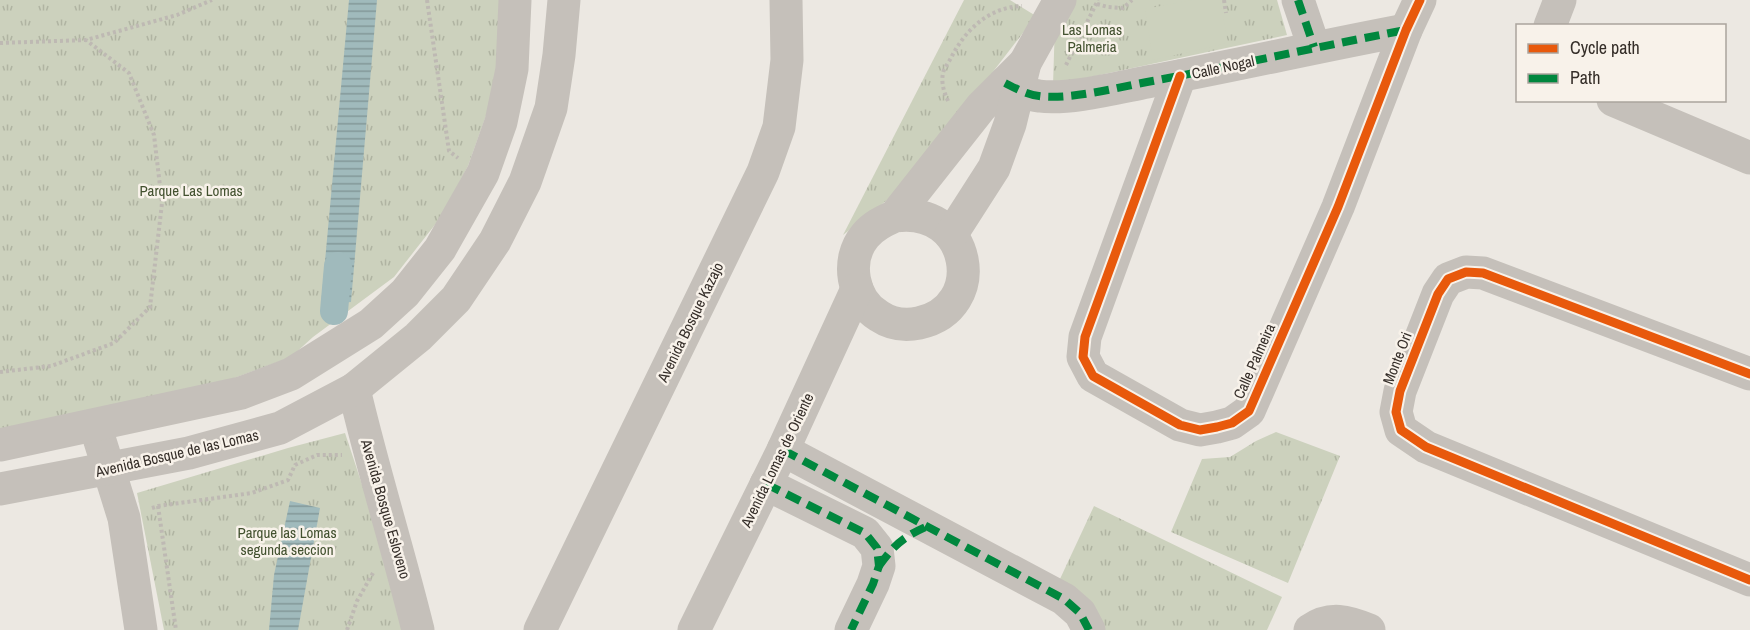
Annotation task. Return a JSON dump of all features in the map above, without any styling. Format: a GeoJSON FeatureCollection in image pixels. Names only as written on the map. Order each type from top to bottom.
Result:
{"type":"FeatureCollection","features":[{"type":"Feature","properties":{"kind":"street"},"geometry":{"type":"LineString","coordinates":[[0,445],[241,393],[291,374],[371,324],[405,293],[440,249],[483,172],[501,122],[512,69],[515,0]]}},
{"type":"Feature","properties":{"kind":"street","name":"Avenida Bosque de las Lomas"},"geometry":{"type":"LineString","coordinates":[[0,489],[189,453],[280,428],[354,389],[418,337],[456,298],[495,242],[525,182],[551,108],[564,0]]}},
{"type":"Feature","properties":{"kind":"street","name":"Avenida Bosque Kazajo"},"geometry":{"type":"LineString","coordinates":[[540,630],[763,172],[778,127],[787,60],[786,0]]}},
{"type":"Feature","properties":{"kind":"street"},"geometry":{"type":"LineString","coordinates":[[951,235],[994,168],[1010,124],[1016,79],[1060,0]]}},
{"type":"Feature","properties":{"kind":"street"},"geometry":{"type":"LineString","coordinates":[[1298,0],[1314,47]]}},
{"type":"Feature","properties":{"kind":"street","name":"Calle Palmeira"},"geometry":{"type":"LineString","coordinates":[[1180,76],[1086,337],[1083,357],[1093,376],[1180,425],[1200,430],[1232,423],[1249,411],[1338,207],[1406,30],[1420,0]]}},
{"type":"Feature","properties":{"kind":"street"},"geometry":{"type":"LineString","coordinates":[[1551,24],[1560,0]]}},
{"type":"Feature","properties":{"kind":"street","name":"Calle Nogal"},"geometry":{"type":"LineString","coordinates":[[1016,79],[1037,96],[1088,93],[1406,30]]}},
{"type":"Feature","properties":{"kind":"street"},"geometry":{"type":"LineString","coordinates":[[896,216],[981,107],[1016,79]]}},
{"type":"Feature","properties":{"kind":"street"},"geometry":{"type":"LineString","coordinates":[[1618,102],[1750,158]]}},
{"type":"Feature","properties":{"kind":"street"},"geometry":{"type":"LineString","coordinates":[[908,214],[926,218],[942,226],[951,235],[960,250],[964,266],[962,284],[955,299],[944,313],[928,321],[911,325],[894,323],[878,316],[865,304],[856,289],[853,270],[856,252],[865,236],[878,223],[908,214]]}},
{"type":"Feature","properties":{"kind":"street","name":"Monte Ori"},"geometry":{"type":"LineString","coordinates":[[1750,374],[1483,273],[1466,272],[1448,279],[1438,294],[1400,391],[1396,412],[1401,430],[1426,447],[1750,580]]}},
{"type":"Feature","properties":{"kind":"street","name":"Avenida Lomas de Oriente"},"geometry":{"type":"LineString","coordinates":[[694,630],[783,450],[856,289]]}},
{"type":"Feature","properties":{"kind":"street","name":"Avenida Bosque Esloveno"},"geometry":{"type":"LineString","coordinates":[[354,389],[418,630]]}},
{"type":"Feature","properties":{"kind":"street"},"geometry":{"type":"LineString","coordinates":[[95,424],[124,518],[141,630]]}},
{"type":"Feature","properties":{"kind":"street"},"geometry":{"type":"LineString","coordinates":[[783,450],[1064,599],[1080,613],[1089,630]]}},
{"type":"Feature","properties":{"kind":"street"},"geometry":{"type":"LineString","coordinates":[[766,484],[865,533],[877,548],[879,566]]}},
{"type":"Feature","properties":{"kind":"street"},"geometry":{"type":"LineString","coordinates":[[851,630],[879,566],[907,535],[928,526]]}},
{"type":"Feature","properties":{"kind":"street"},"geometry":{"type":"LineString","coordinates":[[1317,626],[1337,620],[1369,630]]}},
{"type":"Feature","properties":{"kind":"path"},"geometry":{"type":"LineString","coordinates":[[0,43],[86,40],[177,15],[212,0]]}},
{"type":"Feature","properties":{"kind":"path"},"geometry":{"type":"LineString","coordinates":[[427,0],[449,151],[468,166],[483,172]]}},
{"type":"Feature","properties":{"kind":"path"},"geometry":{"type":"LineString","coordinates":[[1098,0],[1097,4],[1123,8],[1132,0]]}},
{"type":"Feature","properties":{"kind":"path"},"geometry":{"type":"LineString","coordinates":[[1224,0],[1226,13]]}},
{"type":"Feature","properties":{"kind":"path"},"geometry":{"type":"LineString","coordinates":[[950,105],[943,88],[943,73],[960,41],[987,16],[1008,7],[1029,6]]}},
{"type":"Feature","properties":{"kind":"path"},"geometry":{"type":"LineString","coordinates":[[0,372],[51,366],[114,343],[150,307],[162,203],[154,135],[129,73],[86,40]]}},
{"type":"Feature","properties":{"kind":"path"},"geometry":{"type":"LineString","coordinates":[[124,518],[158,506],[252,493],[288,480],[295,465],[317,455],[346,456]]}},
{"type":"Feature","properties":{"kind":"path"},"geometry":{"type":"LineString","coordinates":[[158,506],[176,630]]}},
{"type":"Feature","properties":{"kind":"path"},"geometry":{"type":"LineString","coordinates":[[347,630],[357,601],[373,572]]}},
{"type":"Feature","properties":{"kind":"green space","name":"Parque Las Lomas"},"geometry":{"type":"Polygon","coordinates":[[[0,0],[505,0],[506,28],[488,110],[468,166],[441,217],[394,277],[313,337],[291,357],[218,384],[0,434],[0,0]]]}},
{"type":"Feature","properties":{"kind":"green space","name":"Las Lomas Palmeria"},"geometry":{"type":"Polygon","coordinates":[[[964,0],[1010,0],[1036,16],[900,190],[843,235],[964,0]]]}},
{"type":"Feature","properties":{"kind":"green space","name":"Las Lomas Palmeria"},"geometry":{"type":"Polygon","coordinates":[[[1066,0],[1277,0],[1287,35],[1053,85],[1055,21],[1066,0]]]}},
{"type":"Feature","properties":{"kind":"green space"},"geometry":{"type":"Polygon","coordinates":[[[1192,0],[1220,0],[1228,43],[1153,60],[1145,9],[1192,0]]]}},
{"type":"Feature","properties":{"kind":"green space"},"geometry":{"type":"Polygon","coordinates":[[[1276,432],[1340,456],[1288,583],[1171,532],[1202,459],[1230,457],[1276,432]]]}},
{"type":"Feature","properties":{"kind":"green space","name":"Parque las Lomas segunda seccion"},"geometry":{"type":"Polygon","coordinates":[[[345,433],[385,554],[402,630],[164,630],[137,493],[345,433]]]}},
{"type":"Feature","properties":{"kind":"green space"},"geometry":{"type":"Polygon","coordinates":[[[1094,506],[1282,597],[1267,630],[1102,630],[1060,579],[1094,506]]]}},
{"type":"Feature","properties":{"kind":"water"},"geometry":{"type":"Polygon","coordinates":[[[349,0],[377,0],[351,302],[321,305],[349,0]]]}},
{"type":"Feature","properties":{"kind":"water"},"geometry":{"type":"Polygon","coordinates":[[[290,501],[320,508],[298,630],[269,630],[274,575],[290,501]]]}},
{"type":"Feature","properties":{"kind":"waterway"},"geometry":{"type":"LineString","coordinates":[[334,311],[338,266]]}},
{"type":"Feature","properties":{"kind":"marked path"},"geometry":{"type":"LineString","coordinates":[[1298,0],[1314,47]]}},
{"type":"Feature","properties":{"kind":"marked path"},"geometry":{"type":"LineString","coordinates":[[1005,83],[1035,95],[1051,97],[1078,95],[1406,30]]}},
{"type":"Feature","properties":{"kind":"marked path"},"geometry":{"type":"LineString","coordinates":[[783,450],[1064,599],[1080,613],[1089,630]]}},
{"type":"Feature","properties":{"kind":"marked path"},"geometry":{"type":"LineString","coordinates":[[766,484],[865,533],[877,548],[879,566],[851,630]]}},
{"type":"Feature","properties":{"kind":"marked path"},"geometry":{"type":"LineString","coordinates":[[879,566],[900,542],[928,526]]}},
{"type":"Feature","properties":{"kind":"cycle path"},"geometry":{"type":"LineString","coordinates":[[1180,76],[1085,337],[1083,357],[1093,376],[1180,425],[1200,430],[1232,423],[1249,411],[1338,207],[1406,30],[1420,0]]}},
{"type":"Feature","properties":{"kind":"cycle path"},"geometry":{"type":"LineString","coordinates":[[1750,374],[1483,273],[1466,272],[1448,279],[1438,294],[1400,391],[1396,412],[1401,430],[1426,447],[1750,580]]}}]}
